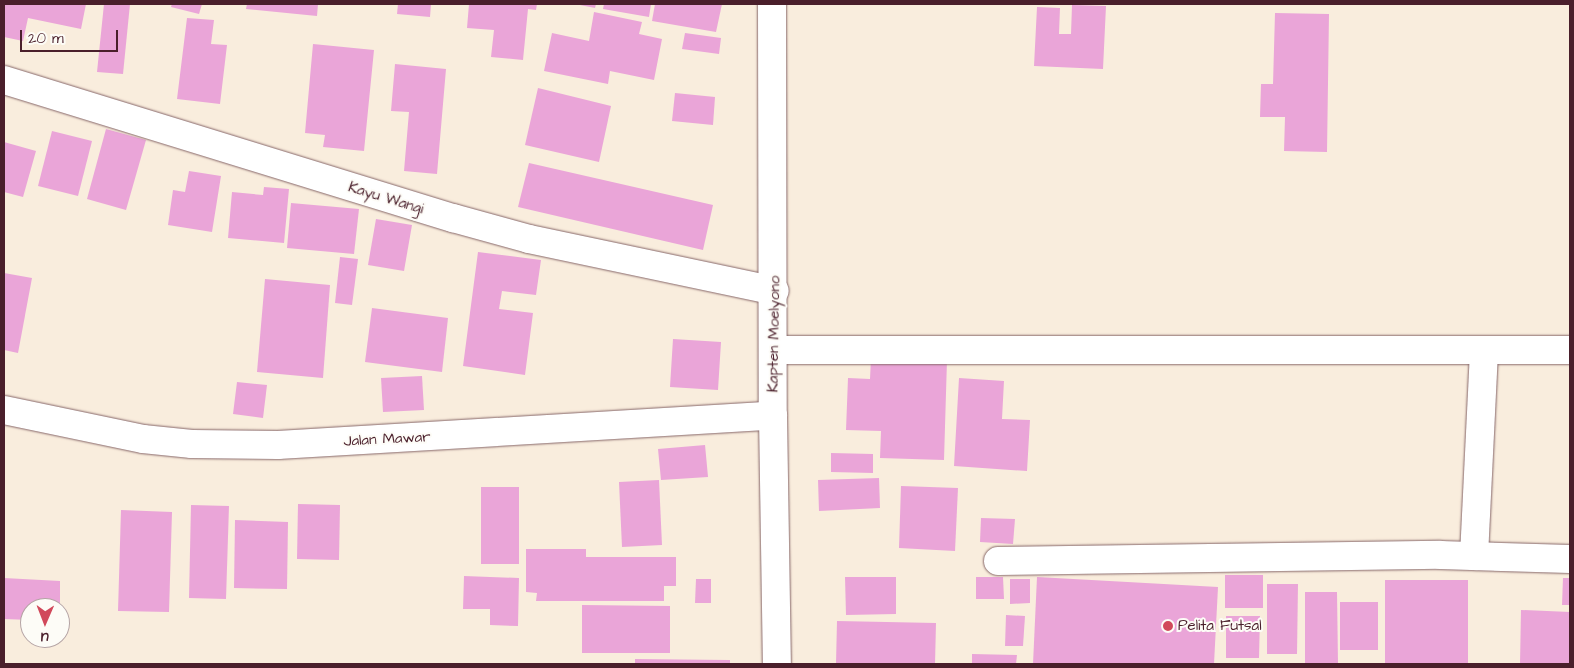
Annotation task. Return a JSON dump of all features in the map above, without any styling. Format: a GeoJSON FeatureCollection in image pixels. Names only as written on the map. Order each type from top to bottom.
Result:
{"type":"FeatureCollection","features":[{"type":"Feature","properties":{"kind":"street","name":"Kapten Moelyono"},"geometry":{"type":"LineString","coordinates":[[772,4],[775,291],[773,416],[777,664]]}},
{"type":"Feature","properties":{"kind":"street","name":"Kayu Wangi"},"geometry":{"type":"LineString","coordinates":[[4,80],[453,218],[529,239],[775,291]]}},
{"type":"Feature","properties":{"kind":"street"},"geometry":{"type":"LineString","coordinates":[[773,350],[1570,350]]}},
{"type":"Feature","properties":{"kind":"street"},"geometry":{"type":"LineString","coordinates":[[1474,556],[1484,350]]}},
{"type":"Feature","properties":{"kind":"street","name":"Jalan Mawar"},"geometry":{"type":"LineString","coordinates":[[4,410],[143,439],[202,444],[278,445],[773,416]]}},
{"type":"Feature","properties":{"kind":"street"},"geometry":{"type":"LineString","coordinates":[[998,561],[1474,556],[1570,560]]}},
{"type":"Feature","properties":{"kind":"building"},"geometry":{"type":"Polygon","coordinates":[[[4,4],[86,4],[81,29],[28,18],[23,41],[4,37],[4,4]]]}},
{"type":"Feature","properties":{"kind":"building"},"geometry":{"type":"Polygon","coordinates":[[[104,4],[130,4],[123,74],[97,72],[104,4]]]}},
{"type":"Feature","properties":{"kind":"building"},"geometry":{"type":"Polygon","coordinates":[[[172,4],[202,4],[199,14],[171,7],[172,4]]]}},
{"type":"Feature","properties":{"kind":"building"},"geometry":{"type":"Polygon","coordinates":[[[247,4],[318,4],[317,16],[246,9],[247,4]]]}},
{"type":"Feature","properties":{"kind":"building"},"geometry":{"type":"Polygon","coordinates":[[[398,4],[431,4],[430,17],[397,14],[398,4]]]}},
{"type":"Feature","properties":{"kind":"building"},"geometry":{"type":"Polygon","coordinates":[[[469,4],[537,4],[536,10],[528,9],[523,60],[491,57],[494,30],[467,28],[469,4]]]}},
{"type":"Feature","properties":{"kind":"building"},"geometry":{"type":"Polygon","coordinates":[[[575,4],[596,4],[595,8],[575,4]]]}},
{"type":"Feature","properties":{"kind":"building"},"geometry":{"type":"Polygon","coordinates":[[[604,4],[651,4],[649,17],[603,9],[604,4]]]}},
{"type":"Feature","properties":{"kind":"building"},"geometry":{"type":"Polygon","coordinates":[[[655,4],[722,4],[716,32],[652,21],[655,4]]]}},
{"type":"Feature","properties":{"kind":"building"},"geometry":{"type":"Polygon","coordinates":[[[1072,5],[1106,6],[1103,69],[1034,66],[1037,7],[1060,8],[1059,34],[1071,34],[1072,5]]]}},
{"type":"Feature","properties":{"kind":"building"},"geometry":{"type":"Polygon","coordinates":[[[594,12],[642,22],[639,34],[662,39],[654,80],[610,71],[608,84],[544,71],[552,33],[589,41],[594,12]]]}},
{"type":"Feature","properties":{"kind":"building"},"geometry":{"type":"Polygon","coordinates":[[[1275,13],[1329,14],[1327,152],[1284,151],[1285,117],[1260,117],[1261,84],[1273,84],[1275,13]]]}},
{"type":"Feature","properties":{"kind":"building"},"geometry":{"type":"Polygon","coordinates":[[[187,18],[214,20],[211,44],[227,45],[220,104],[177,99],[187,18]]]}},
{"type":"Feature","properties":{"kind":"building"},"geometry":{"type":"Polygon","coordinates":[[[685,33],[721,38],[719,54],[682,49],[685,33]]]}},
{"type":"Feature","properties":{"kind":"building"},"geometry":{"type":"Polygon","coordinates":[[[313,44],[374,50],[364,151],[323,147],[325,135],[305,133],[313,44]]]}},
{"type":"Feature","properties":{"kind":"building"},"geometry":{"type":"Polygon","coordinates":[[[395,64],[446,69],[437,174],[404,171],[409,112],[391,111],[395,64]]]}},
{"type":"Feature","properties":{"kind":"building"},"geometry":{"type":"Polygon","coordinates":[[[538,88],[611,106],[599,162],[525,145],[538,88]]]}},
{"type":"Feature","properties":{"kind":"building"},"geometry":{"type":"Polygon","coordinates":[[[675,93],[715,97],[713,125],[672,121],[675,93]]]}},
{"type":"Feature","properties":{"kind":"building"},"geometry":{"type":"Polygon","coordinates":[[[106,129],[146,140],[126,210],[87,199],[106,129]]]}},
{"type":"Feature","properties":{"kind":"building"},"geometry":{"type":"Polygon","coordinates":[[[52,131],[92,141],[78,196],[38,186],[52,131]]]}},
{"type":"Feature","properties":{"kind":"building"},"geometry":{"type":"Polygon","coordinates":[[[4,142],[36,151],[23,197],[4,192],[4,142]]]}},
{"type":"Feature","properties":{"kind":"building"},"geometry":{"type":"Polygon","coordinates":[[[529,163],[713,205],[703,250],[518,207],[529,163]]]}},
{"type":"Feature","properties":{"kind":"building"},"geometry":{"type":"Polygon","coordinates":[[[189,171],[221,176],[212,232],[168,225],[173,190],[185,192],[189,171]]]}},
{"type":"Feature","properties":{"kind":"building"},"geometry":{"type":"Polygon","coordinates":[[[264,187],[289,189],[284,243],[228,238],[232,192],[263,195],[264,187]]]}},
{"type":"Feature","properties":{"kind":"building"},"geometry":{"type":"Polygon","coordinates":[[[291,203],[359,209],[354,254],[287,248],[291,203]]]}},
{"type":"Feature","properties":{"kind":"building"},"geometry":{"type":"Polygon","coordinates":[[[376,219],[412,225],[404,271],[368,265],[376,219]]]}},
{"type":"Feature","properties":{"kind":"building"},"geometry":{"type":"Polygon","coordinates":[[[478,252],[541,260],[536,295],[502,291],[499,309],[533,313],[525,375],[463,366],[478,252]]]}},
{"type":"Feature","properties":{"kind":"building"},"geometry":{"type":"Polygon","coordinates":[[[340,257],[358,259],[352,305],[335,303],[340,257]]]}},
{"type":"Feature","properties":{"kind":"building"},"geometry":{"type":"Polygon","coordinates":[[[4,273],[32,278],[18,353],[4,350],[4,273]]]}},
{"type":"Feature","properties":{"kind":"building"},"geometry":{"type":"Polygon","coordinates":[[[265,279],[330,285],[323,378],[257,372],[265,279]]]}},
{"type":"Feature","properties":{"kind":"building"},"geometry":{"type":"Polygon","coordinates":[[[372,308],[448,318],[442,372],[365,362],[372,308]]]}},
{"type":"Feature","properties":{"kind":"building"},"geometry":{"type":"Polygon","coordinates":[[[673,339],[721,342],[718,390],[670,387],[673,339]]]}},
{"type":"Feature","properties":{"kind":"building"},"geometry":{"type":"Polygon","coordinates":[[[871,358],[947,360],[944,460],[880,458],[881,431],[846,430],[848,378],[870,379],[871,358]]]}},
{"type":"Feature","properties":{"kind":"building"},"geometry":{"type":"Polygon","coordinates":[[[422,376],[424,410],[383,412],[381,378],[422,376]]]}},
{"type":"Feature","properties":{"kind":"building"},"geometry":{"type":"Polygon","coordinates":[[[959,378],[1004,381],[1002,419],[1030,420],[1027,471],[954,466],[959,378]]]}},
{"type":"Feature","properties":{"kind":"building"},"geometry":{"type":"Polygon","coordinates":[[[237,382],[267,385],[263,418],[233,414],[237,382]]]}},
{"type":"Feature","properties":{"kind":"building"},"geometry":{"type":"Polygon","coordinates":[[[705,445],[708,477],[661,480],[658,449],[705,445]]]}},
{"type":"Feature","properties":{"kind":"building"},"geometry":{"type":"Polygon","coordinates":[[[831,453],[873,454],[873,473],[831,472],[831,453]]]}},
{"type":"Feature","properties":{"kind":"building"},"geometry":{"type":"Polygon","coordinates":[[[879,478],[880,508],[819,511],[818,480],[879,478]]]}},
{"type":"Feature","properties":{"kind":"building"},"geometry":{"type":"Polygon","coordinates":[[[659,480],[662,545],[622,547],[619,482],[659,480]]]}},
{"type":"Feature","properties":{"kind":"building"},"geometry":{"type":"Polygon","coordinates":[[[901,486],[958,488],[955,551],[899,548],[901,486]]]}},
{"type":"Feature","properties":{"kind":"building"},"geometry":{"type":"Polygon","coordinates":[[[481,487],[519,487],[519,564],[481,564],[481,487]]]}},
{"type":"Feature","properties":{"kind":"building"},"geometry":{"type":"Polygon","coordinates":[[[298,504],[340,505],[339,560],[297,559],[298,504]]]}},
{"type":"Feature","properties":{"kind":"building"},"geometry":{"type":"Polygon","coordinates":[[[191,505],[229,506],[226,599],[189,598],[191,505]]]}},
{"type":"Feature","properties":{"kind":"building"},"geometry":{"type":"Polygon","coordinates":[[[121,510],[172,512],[169,612],[118,611],[121,510]]]}},
{"type":"Feature","properties":{"kind":"building"},"geometry":{"type":"Polygon","coordinates":[[[981,518],[1015,519],[1013,544],[980,542],[981,518]]]}},
{"type":"Feature","properties":{"kind":"building"},"geometry":{"type":"Polygon","coordinates":[[[235,520],[288,522],[287,589],[234,588],[235,520]]]}},
{"type":"Feature","properties":{"kind":"building"},"geometry":{"type":"Polygon","coordinates":[[[526,549],[586,549],[586,557],[676,557],[676,586],[664,586],[664,601],[536,601],[537,593],[526,592],[526,549]]]}},
{"type":"Feature","properties":{"kind":"building"},"geometry":{"type":"Polygon","coordinates":[[[1225,575],[1263,575],[1263,608],[1225,608],[1225,575]]]}},
{"type":"Feature","properties":{"kind":"building"},"geometry":{"type":"Polygon","coordinates":[[[464,576],[519,578],[518,626],[490,625],[490,609],[463,609],[464,576]]]}},
{"type":"Feature","properties":{"kind":"building"},"geometry":{"type":"Polygon","coordinates":[[[845,577],[896,577],[896,614],[846,615],[845,577]]]}},
{"type":"Feature","properties":{"kind":"building"},"geometry":{"type":"Polygon","coordinates":[[[976,577],[1003,577],[1004,599],[976,599],[976,577]]]}},
{"type":"Feature","properties":{"kind":"building"},"geometry":{"type":"Polygon","coordinates":[[[1037,577],[1218,587],[1214,664],[1033,664],[1037,577]]]}},
{"type":"Feature","properties":{"kind":"building"},"geometry":{"type":"Polygon","coordinates":[[[4,578],[60,581],[60,598],[20,598],[20,620],[4,619],[4,578]]]}},
{"type":"Feature","properties":{"kind":"building"},"geometry":{"type":"Polygon","coordinates":[[[1563,578],[1570,578],[1570,605],[1562,605],[1563,578]]]}},
{"type":"Feature","properties":{"kind":"building"},"geometry":{"type":"Polygon","coordinates":[[[696,579],[711,579],[711,603],[695,603],[696,579]]]}},
{"type":"Feature","properties":{"kind":"building"},"geometry":{"type":"Polygon","coordinates":[[[1010,579],[1030,579],[1030,603],[1010,604],[1010,579]]]}},
{"type":"Feature","properties":{"kind":"building"},"geometry":{"type":"Polygon","coordinates":[[[1385,580],[1468,580],[1468,664],[1385,664],[1385,580]]]}},
{"type":"Feature","properties":{"kind":"building"},"geometry":{"type":"Polygon","coordinates":[[[1267,584],[1298,584],[1297,654],[1267,654],[1267,584]]]}},
{"type":"Feature","properties":{"kind":"building"},"geometry":{"type":"Polygon","coordinates":[[[1305,592],[1337,592],[1338,664],[1305,664],[1305,592]]]}},
{"type":"Feature","properties":{"kind":"building"},"geometry":{"type":"Polygon","coordinates":[[[1340,602],[1378,602],[1378,650],[1340,650],[1340,602]]]}},
{"type":"Feature","properties":{"kind":"building"},"geometry":{"type":"Polygon","coordinates":[[[582,605],[670,606],[670,653],[582,653],[582,605]]]}},
{"type":"Feature","properties":{"kind":"building"},"geometry":{"type":"Polygon","coordinates":[[[1521,610],[1570,612],[1570,664],[1520,664],[1521,610]]]}},
{"type":"Feature","properties":{"kind":"building"},"geometry":{"type":"Polygon","coordinates":[[[1006,615],[1025,616],[1023,646],[1005,646],[1006,615]]]}},
{"type":"Feature","properties":{"kind":"building"},"geometry":{"type":"Polygon","coordinates":[[[1226,616],[1260,616],[1259,658],[1226,658],[1226,616]]]}},
{"type":"Feature","properties":{"kind":"building"},"geometry":{"type":"Polygon","coordinates":[[[837,621],[936,623],[935,664],[836,664],[837,621]]]}},
{"type":"Feature","properties":{"kind":"building"},"geometry":{"type":"Polygon","coordinates":[[[972,654],[1017,655],[1016,664],[972,664],[972,654]]]}},
{"type":"Feature","properties":{"kind":"building"},"geometry":{"type":"Polygon","coordinates":[[[635,659],[730,660],[730,664],[635,664],[635,659]]]}},
{"type":"Feature","properties":{"kind":"place","name":"Pelita Futsal"},"geometry":{"type":"Point","coordinates":[1168,626]}}]}
